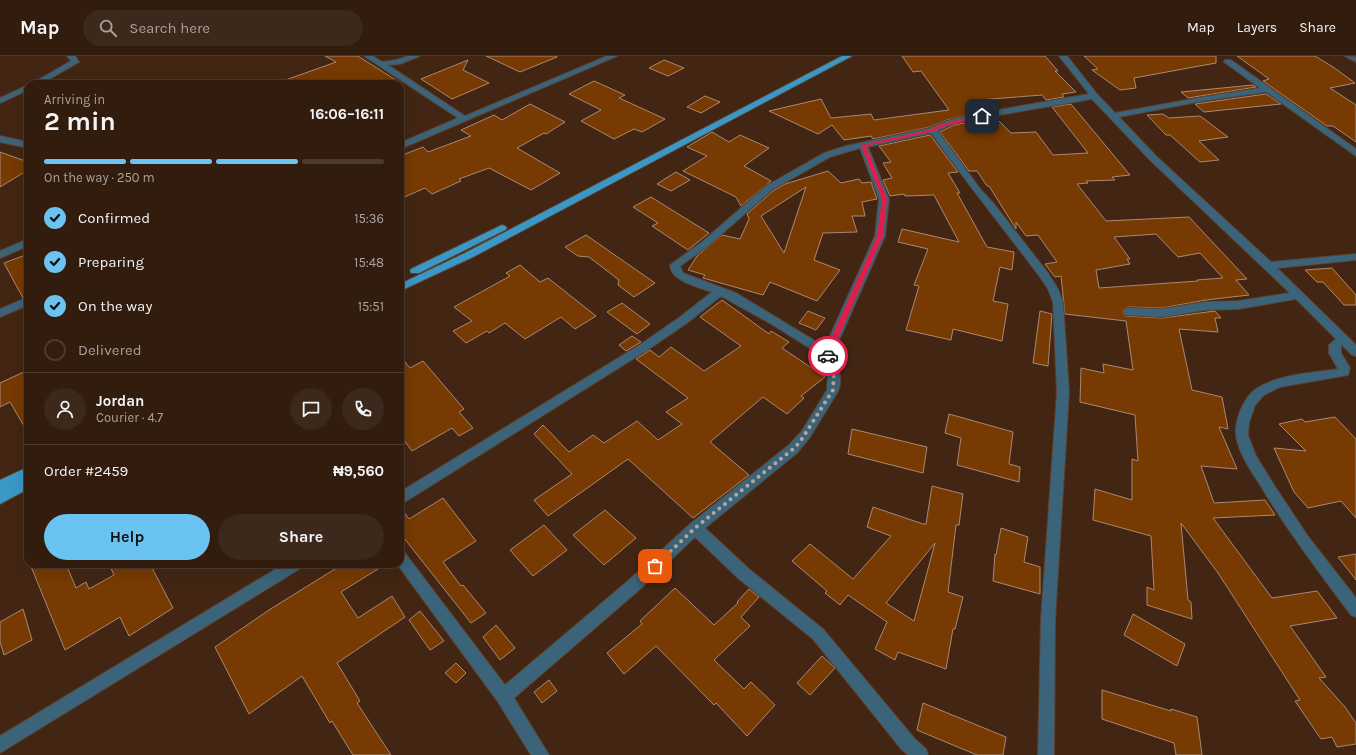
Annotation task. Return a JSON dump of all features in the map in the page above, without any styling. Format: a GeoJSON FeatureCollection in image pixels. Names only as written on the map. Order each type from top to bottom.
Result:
{"type":"FeatureCollection","features":[{"type":"Feature","properties":{"kind":"main road"},"geometry":{"type":"LineString","coordinates":[[404,286],[469,255],[836,56]]}},
{"type":"Feature","properties":{"kind":"main road"},"geometry":{"type":"LineString","coordinates":[[404,277],[848,56]]}},
{"type":"Feature","properties":{"kind":"main road"},"geometry":{"type":"LineString","coordinates":[[0,486],[24,474]]}},
{"type":"Feature","properties":{"kind":"main road"},"geometry":{"type":"LineString","coordinates":[[0,498],[24,486]]}},
{"type":"Feature","properties":{"kind":"street"},"geometry":{"type":"LineString","coordinates":[[41,80],[75,62],[71,56]]}},
{"type":"Feature","properties":{"kind":"street"},"geometry":{"type":"LineString","coordinates":[[368,56],[465,119]]}},
{"type":"Feature","properties":{"kind":"street"},"geometry":{"type":"LineString","coordinates":[[381,64],[397,62],[416,56]]}},
{"type":"Feature","properties":{"kind":"street"},"geometry":{"type":"LineString","coordinates":[[404,144],[613,56]]}},
{"type":"Feature","properties":{"kind":"street"},"geometry":{"type":"LineString","coordinates":[[1063,56],[1094,96],[1153,158],[1269,266],[1342,340],[1356,352]]}},
{"type":"Feature","properties":{"kind":"street"},"geometry":{"type":"LineString","coordinates":[[1349,56],[1356,60]]}},
{"type":"Feature","properties":{"kind":"street"},"geometry":{"type":"LineString","coordinates":[[1228,62],[1356,153]]}},
{"type":"Feature","properties":{"kind":"street"},"geometry":{"type":"LineString","coordinates":[[0,101],[24,89]]}},
{"type":"Feature","properties":{"kind":"street"},"geometry":{"type":"LineString","coordinates":[[1114,116],[1203,99],[1266,90]]}},
{"type":"Feature","properties":{"kind":"street"},"geometry":{"type":"LineString","coordinates":[[504,696],[634,585],[695,528],[793,449],[806,434],[833,390],[834,371],[828,354],[732,296],[679,275],[675,270],[675,265],[705,244],[769,188],[827,155],[846,148],[934,130],[946,124],[982,116],[1070,99],[1094,96]]}},
{"type":"Feature","properties":{"kind":"street"},"geometry":{"type":"LineString","coordinates":[[934,130],[978,192],[991,206],[1044,275],[1053,289],[1058,302],[1063,392],[1048,620],[1046,755]]}},
{"type":"Feature","properties":{"kind":"street"},"geometry":{"type":"LineString","coordinates":[[0,138],[24,144]]}},
{"type":"Feature","properties":{"kind":"street"},"geometry":{"type":"LineString","coordinates":[[828,354],[880,236],[884,199],[863,145]]}},
{"type":"Feature","properties":{"kind":"street"},"geometry":{"type":"LineString","coordinates":[[0,255],[24,244]]}},
{"type":"Feature","properties":{"kind":"street"},"geometry":{"type":"LineString","coordinates":[[1269,266],[1356,257]]}},
{"type":"Feature","properties":{"kind":"street"},"geometry":{"type":"LineString","coordinates":[[404,496],[658,338],[691,316],[720,291]]}},
{"type":"Feature","properties":{"kind":"street"},"geometry":{"type":"LineString","coordinates":[[1129,312],[1162,313],[1205,306],[1238,305],[1297,295]]}},
{"type":"Feature","properties":{"kind":"street"},"geometry":{"type":"LineString","coordinates":[[0,313],[24,303]]}},
{"type":"Feature","properties":{"kind":"street"},"geometry":{"type":"LineString","coordinates":[[1342,340],[1335,345],[1335,353],[1344,368],[1344,372],[1278,383],[1260,392],[1250,403],[1242,423],[1242,435],[1250,458],[1269,489],[1302,539],[1356,610]]}},
{"type":"Feature","properties":{"kind":"street"},"geometry":{"type":"LineString","coordinates":[[695,528],[744,574],[818,634],[908,744],[920,755]]}},
{"type":"Feature","properties":{"kind":"street"},"geometry":{"type":"LineString","coordinates":[[404,562],[504,696],[541,755]]}},
{"type":"Feature","properties":{"kind":"street"},"geometry":{"type":"LineString","coordinates":[[0,745],[289,568]]}},
{"type":"Feature","properties":{"kind":"building"},"geometry":{"type":"Polygon","coordinates":[[[325,56],[358,56],[396,80],[286,80],[336,62],[325,56]]]}},
{"type":"Feature","properties":{"kind":"building"},"geometry":{"type":"Polygon","coordinates":[[[486,56],[557,56],[557,57],[520,72],[486,56]]]}},
{"type":"Feature","properties":{"kind":"building"},"geometry":{"type":"Polygon","coordinates":[[[902,56],[1045,56],[1058,71],[1055,71],[1076,92],[1062,94],[1064,97],[1046,100],[1042,95],[978,100],[988,110],[947,120],[930,127],[873,139],[871,136],[844,140],[832,125],[818,134],[769,111],[821,99],[831,118],[871,114],[874,120],[949,110],[921,71],[913,72],[902,56]]]}},
{"type":"Feature","properties":{"kind":"building"},"geometry":{"type":"Polygon","coordinates":[[[1084,56],[1216,56],[1216,63],[1134,78],[1136,88],[1120,90],[1092,70],[1098,69],[1084,56]]]}},
{"type":"Feature","properties":{"kind":"building"},"geometry":{"type":"Polygon","coordinates":[[[1237,56],[1315,56],[1333,67],[1355,83],[1330,88],[1356,105],[1356,142],[1333,126],[1327,126],[1263,81],[1269,79],[1237,56]]]}},
{"type":"Feature","properties":{"kind":"building"},"geometry":{"type":"Polygon","coordinates":[[[468,60],[463,70],[489,83],[452,99],[421,79],[468,60]]]}},
{"type":"Feature","properties":{"kind":"building"},"geometry":{"type":"Polygon","coordinates":[[[664,60],[684,68],[668,76],[649,68],[664,60]]]}},
{"type":"Feature","properties":{"kind":"building"},"geometry":{"type":"Polygon","coordinates":[[[594,81],[625,95],[619,98],[665,119],[642,132],[634,129],[614,139],[581,121],[601,110],[569,94],[594,81]]]}},
{"type":"Feature","properties":{"kind":"building"},"geometry":{"type":"Polygon","coordinates":[[[1253,85],[1256,87],[1188,98],[1181,92],[1253,85]]]}},
{"type":"Feature","properties":{"kind":"building"},"geometry":{"type":"Polygon","coordinates":[[[1266,94],[1281,104],[1204,112],[1195,104],[1266,94]]]}},
{"type":"Feature","properties":{"kind":"building"},"geometry":{"type":"Polygon","coordinates":[[[705,96],[720,102],[701,113],[687,107],[705,96]]]}},
{"type":"Feature","properties":{"kind":"building"},"geometry":{"type":"Polygon","coordinates":[[[530,104],[565,122],[546,134],[544,133],[517,148],[560,173],[531,190],[489,168],[459,179],[461,181],[432,194],[425,188],[404,197],[404,154],[423,147],[428,152],[471,136],[461,130],[494,115],[502,120],[530,104]]]}},
{"type":"Feature","properties":{"kind":"building"},"geometry":{"type":"Polygon","coordinates":[[[1071,104],[1130,175],[1112,177],[1115,180],[1086,181],[1088,183],[1077,184],[1106,221],[1189,217],[1247,279],[1236,280],[1249,295],[1206,300],[1162,308],[1129,307],[1124,309],[1123,312],[1125,316],[1162,318],[1215,311],[1221,318],[1215,318],[1218,332],[1179,329],[1192,390],[1222,397],[1228,429],[1219,427],[1237,469],[1201,466],[1214,503],[1265,500],[1275,515],[1213,518],[1272,598],[1317,591],[1337,618],[1290,626],[1326,677],[1319,678],[1345,707],[1356,723],[1356,744],[1337,747],[1332,737],[1321,739],[1295,701],[1300,700],[1218,573],[1181,523],[1188,600],[1191,602],[1192,619],[1147,605],[1147,587],[1154,590],[1151,536],[1093,520],[1095,489],[1132,500],[1132,459],[1138,461],[1135,415],[1080,402],[1081,368],[1104,373],[1103,364],[1133,370],[1126,321],[1065,314],[1061,276],[1055,277],[1045,264],[1057,262],[1038,235],[1026,236],[1016,222],[1016,229],[989,186],[987,186],[977,171],[969,171],[940,132],[954,125],[995,117],[1011,133],[1036,132],[1053,155],[1088,153],[1052,107],[1071,104]],[[1156,234],[1114,237],[1130,259],[1127,259],[1130,264],[1096,270],[1099,288],[1223,278],[1200,253],[1178,257],[1156,234]]]}},
{"type":"Feature","properties":{"kind":"building"},"geometry":{"type":"Polygon","coordinates":[[[1163,114],[1169,118],[1200,116],[1228,137],[1199,141],[1219,160],[1200,162],[1170,135],[1166,135],[1147,115],[1163,114]]]}},
{"type":"Feature","properties":{"kind":"building"},"geometry":{"type":"Polygon","coordinates":[[[712,132],[729,142],[740,135],[769,148],[744,166],[771,181],[741,206],[736,197],[683,171],[707,156],[687,147],[712,132]]]}},
{"type":"Feature","properties":{"kind":"building"},"geometry":{"type":"Polygon","coordinates":[[[930,135],[958,172],[948,173],[960,193],[957,193],[987,247],[1014,252],[1012,270],[1000,267],[993,301],[1008,304],[1002,341],[953,329],[951,340],[906,330],[919,286],[914,285],[928,249],[898,242],[902,229],[959,242],[934,195],[905,196],[904,194],[890,196],[883,180],[892,178],[883,163],[891,162],[879,146],[930,135]]]}},
{"type":"Feature","properties":{"kind":"building"},"geometry":{"type":"Polygon","coordinates":[[[0,152],[24,161],[24,172],[0,187],[0,152]]]}},
{"type":"Feature","properties":{"kind":"building"},"geometry":{"type":"Polygon","coordinates":[[[828,171],[841,183],[859,179],[862,183],[871,182],[877,199],[862,202],[865,216],[852,216],[857,232],[823,233],[814,260],[840,270],[817,301],[770,282],[763,295],[703,278],[705,275],[688,270],[697,256],[722,235],[740,239],[749,219],[747,214],[773,191],[785,184],[828,171]],[[806,187],[761,216],[784,253],[806,187]]]}},
{"type":"Feature","properties":{"kind":"building"},"geometry":{"type":"Polygon","coordinates":[[[676,172],[690,180],[671,191],[657,184],[676,172]]]}},
{"type":"Feature","properties":{"kind":"building"},"geometry":{"type":"Polygon","coordinates":[[[651,197],[709,233],[688,250],[652,226],[658,223],[633,207],[651,197]]]}},
{"type":"Feature","properties":{"kind":"building"},"geometry":{"type":"Polygon","coordinates":[[[586,235],[655,283],[634,297],[618,285],[619,280],[589,257],[578,256],[565,247],[586,235]]]}},
{"type":"Feature","properties":{"kind":"building"},"geometry":{"type":"Polygon","coordinates":[[[24,256],[24,298],[23,298],[4,263],[24,256]]]}},
{"type":"Feature","properties":{"kind":"building"},"geometry":{"type":"Polygon","coordinates":[[[520,265],[540,282],[548,278],[596,316],[575,329],[561,317],[525,339],[505,323],[489,333],[487,331],[466,343],[453,331],[472,321],[454,307],[510,276],[506,273],[520,265]]]}},
{"type":"Feature","properties":{"kind":"building"},"geometry":{"type":"Polygon","coordinates":[[[1332,268],[1356,295],[1356,305],[1344,305],[1323,282],[1317,282],[1305,270],[1332,268]]]}},
{"type":"Feature","properties":{"kind":"building"},"geometry":{"type":"Polygon","coordinates":[[[722,300],[769,334],[771,331],[789,342],[782,348],[825,377],[801,396],[804,398],[787,414],[763,397],[710,442],[749,475],[693,518],[628,459],[548,516],[534,500],[572,474],[534,434],[543,425],[569,452],[593,435],[604,443],[637,421],[658,440],[682,424],[666,412],[688,398],[636,359],[650,350],[659,357],[671,347],[704,371],[741,346],[700,317],[722,300]]]}},
{"type":"Feature","properties":{"kind":"building"},"geometry":{"type":"Polygon","coordinates":[[[622,303],[650,324],[637,334],[607,312],[622,303]]]}},
{"type":"Feature","properties":{"kind":"building"},"geometry":{"type":"Polygon","coordinates":[[[808,311],[825,318],[816,330],[799,323],[808,311]]]}},
{"type":"Feature","properties":{"kind":"building"},"geometry":{"type":"Polygon","coordinates":[[[1040,311],[1052,314],[1048,366],[1033,363],[1040,311]]]}},
{"type":"Feature","properties":{"kind":"building"},"geometry":{"type":"Polygon","coordinates":[[[632,336],[641,342],[626,351],[619,345],[632,336]]]}},
{"type":"Feature","properties":{"kind":"building"},"geometry":{"type":"Polygon","coordinates":[[[404,361],[410,368],[423,361],[464,409],[459,412],[473,428],[459,436],[452,428],[412,451],[404,440],[404,361]]]}},
{"type":"Feature","properties":{"kind":"building"},"geometry":{"type":"Polygon","coordinates":[[[24,372],[24,426],[10,402],[0,407],[0,383],[24,372]]]}},
{"type":"Feature","properties":{"kind":"building"},"geometry":{"type":"Polygon","coordinates":[[[949,414],[1013,432],[1009,464],[1020,467],[1019,482],[957,465],[961,438],[945,433],[949,414]]]}},
{"type":"Feature","properties":{"kind":"building"},"geometry":{"type":"Polygon","coordinates":[[[1335,417],[1356,439],[1356,518],[1341,501],[1308,508],[1294,492],[1274,448],[1306,451],[1279,424],[1302,419],[1305,422],[1335,417]]]}},
{"type":"Feature","properties":{"kind":"building"},"geometry":{"type":"Polygon","coordinates":[[[852,429],[927,447],[923,473],[848,454],[852,429]]]}},
{"type":"Feature","properties":{"kind":"building"},"geometry":{"type":"Polygon","coordinates":[[[932,486],[963,494],[959,525],[956,525],[948,592],[963,597],[955,629],[953,629],[946,669],[898,652],[895,660],[875,649],[887,622],[848,595],[840,605],[825,593],[827,591],[792,561],[810,544],[853,579],[891,536],[867,527],[873,507],[926,524],[932,486]],[[935,543],[886,603],[914,621],[935,543]]]}},
{"type":"Feature","properties":{"kind":"building"},"geometry":{"type":"Polygon","coordinates":[[[443,498],[476,541],[443,562],[461,586],[463,585],[486,613],[471,623],[404,538],[404,512],[409,519],[443,498]]]}},
{"type":"Feature","properties":{"kind":"building"},"geometry":{"type":"Polygon","coordinates":[[[605,510],[636,538],[604,565],[573,535],[605,510]]]}},
{"type":"Feature","properties":{"kind":"building"},"geometry":{"type":"Polygon","coordinates":[[[544,525],[567,550],[533,576],[510,550],[544,525]]]}},
{"type":"Feature","properties":{"kind":"building"},"geometry":{"type":"Polygon","coordinates":[[[1001,528],[1028,537],[1024,562],[1040,567],[1040,594],[993,581],[995,554],[996,555],[1001,528]]]}},
{"type":"Feature","properties":{"kind":"building"},"geometry":{"type":"Polygon","coordinates":[[[1356,554],[1356,580],[1338,557],[1356,554]]]}},
{"type":"Feature","properties":{"kind":"building"},"geometry":{"type":"Polygon","coordinates":[[[32,568],[68,568],[76,588],[86,582],[89,589],[114,575],[111,568],[152,568],[173,608],[129,636],[120,617],[65,650],[32,568]]]}},
{"type":"Feature","properties":{"kind":"building"},"geometry":{"type":"Polygon","coordinates":[[[337,568],[380,568],[341,592],[358,618],[392,596],[405,617],[337,663],[360,701],[357,703],[391,755],[353,755],[332,721],[330,723],[302,676],[249,714],[215,647],[269,610],[337,568]]]}},
{"type":"Feature","properties":{"kind":"building"},"geometry":{"type":"Polygon","coordinates":[[[675,588],[714,625],[738,603],[737,602],[749,589],[759,597],[741,617],[750,626],[714,660],[744,689],[751,682],[775,705],[747,736],[716,703],[714,705],[656,646],[624,674],[607,653],[642,624],[640,621],[675,588]]]}},
{"type":"Feature","properties":{"kind":"building"},"geometry":{"type":"Polygon","coordinates":[[[23,609],[32,640],[4,655],[0,642],[0,622],[23,609]]]}},
{"type":"Feature","properties":{"kind":"building"},"geometry":{"type":"Polygon","coordinates":[[[420,611],[444,641],[430,650],[409,620],[420,611]]]}},
{"type":"Feature","properties":{"kind":"building"},"geometry":{"type":"Polygon","coordinates":[[[1133,614],[1185,644],[1177,666],[1124,635],[1133,614]]]}},
{"type":"Feature","properties":{"kind":"building"},"geometry":{"type":"Polygon","coordinates":[[[496,625],[515,648],[500,660],[483,637],[496,625]]]}},
{"type":"Feature","properties":{"kind":"building"},"geometry":{"type":"Polygon","coordinates":[[[822,656],[835,668],[810,695],[797,683],[822,656]]]}},
{"type":"Feature","properties":{"kind":"building"},"geometry":{"type":"Polygon","coordinates":[[[456,663],[466,673],[456,683],[445,673],[456,663]]]}},
{"type":"Feature","properties":{"kind":"building"},"geometry":{"type":"Polygon","coordinates":[[[549,680],[557,691],[542,703],[534,692],[549,680]]]}},
{"type":"Feature","properties":{"kind":"building"},"geometry":{"type":"Polygon","coordinates":[[[1102,690],[1171,711],[1171,709],[1197,717],[1202,755],[1176,755],[1174,743],[1102,719],[1102,690]]]}},
{"type":"Feature","properties":{"kind":"building"},"geometry":{"type":"Polygon","coordinates":[[[923,703],[1006,737],[1003,755],[977,755],[917,730],[923,703]]]}},
{"type":"Feature","properties":{"kind":"way so far"},"geometry":{"type":"LineString","coordinates":[[655,566],[695,528],[800,442],[833,390],[834,371],[828,356]]}},
{"type":"Feature","properties":{"kind":"route"},"geometry":{"type":"LineString","coordinates":[[828,356],[849,304],[880,236],[884,199],[863,145],[934,130],[940,126],[952,122],[982,116]]}}]}
